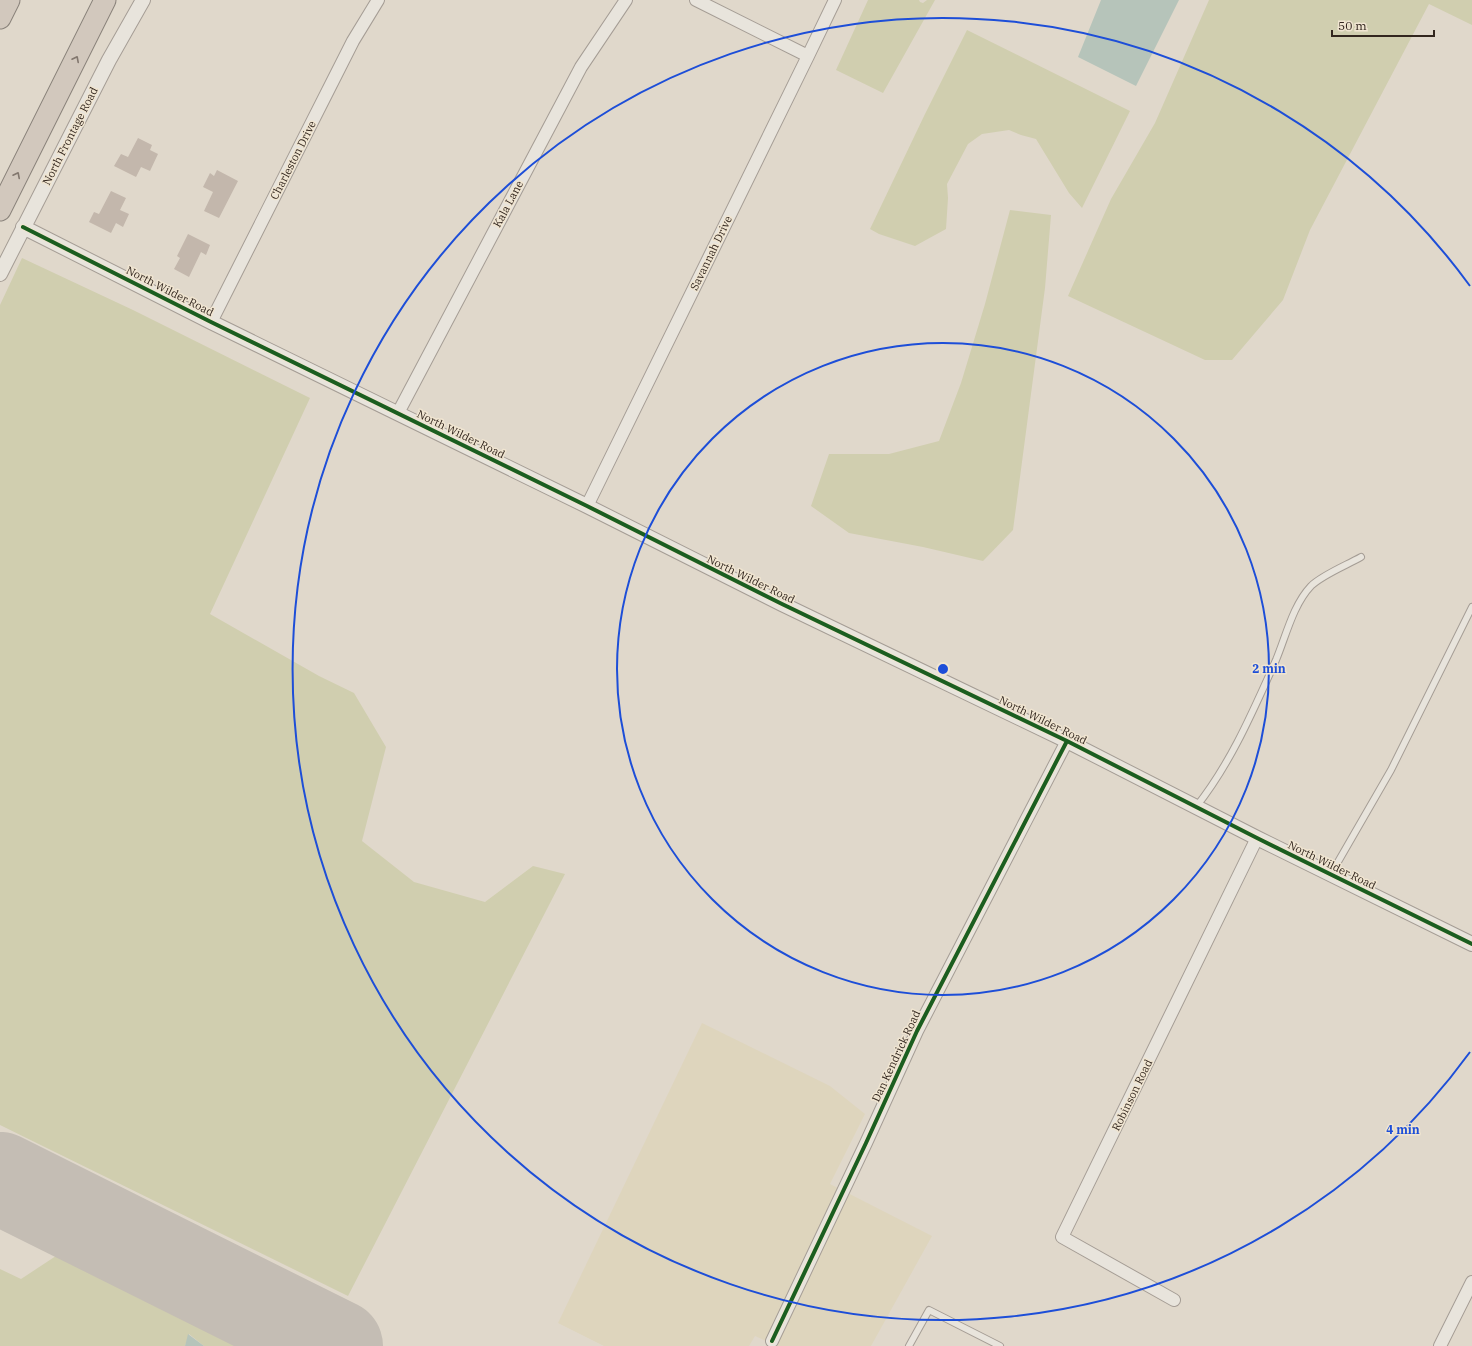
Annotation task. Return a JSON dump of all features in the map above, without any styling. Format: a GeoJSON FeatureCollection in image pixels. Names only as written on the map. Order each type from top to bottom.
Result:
{"type":"FeatureCollection","features":[{"type":"Feature","properties":{"kind":"highway"},"geometry":{"type":"LineString","coordinates":[[0,18],[9,0]]}},
{"type":"Feature","properties":{"kind":"highway"},"geometry":{"type":"LineString","coordinates":[[0,210],[105,0]]}},
{"type":"Feature","properties":{"kind":"street","name":"North Frontage Road"},"geometry":{"type":"LineString","coordinates":[[0,274],[109,60],[143,0]]}},
{"type":"Feature","properties":{"kind":"street","name":"Charleston Drive"},"geometry":{"type":"LineString","coordinates":[[211,322],[353,41],[378,0]]}},
{"type":"Feature","properties":{"kind":"street","name":"Kala Lane"},"geometry":{"type":"LineString","coordinates":[[398,414],[580,67],[626,0]]}},
{"type":"Feature","properties":{"kind":"street"},"geometry":{"type":"LineString","coordinates":[[696,0],[808,56]]}},
{"type":"Feature","properties":{"kind":"street","name":"Savannah Drive"},"geometry":{"type":"LineString","coordinates":[[587,506],[835,0]]}},
{"type":"Feature","properties":{"kind":"street","name":"North Wilder Road"},"geometry":{"type":"LineString","coordinates":[[24,227],[211,322],[587,506],[782,604],[1067,741],[1472,944]]}},
{"type":"Feature","properties":{"kind":"street","name":"Dan Kendrick Road"},"geometry":{"type":"LineString","coordinates":[[774,1343],[917,1031],[1067,741]]}},
{"type":"Feature","properties":{"kind":"street","name":"Robinson Road"},"geometry":{"type":"LineString","coordinates":[[1174,1300],[1062,1237],[1258,838]]}},
{"type":"Feature","properties":{"kind":"street"},"geometry":{"type":"LineString","coordinates":[[1440,1346],[1472,1282]]}},
{"type":"Feature","properties":{"kind":"lane"},"geometry":{"type":"LineString","coordinates":[[1196,807],[1210,790],[1248,722],[1283,643],[1293,615],[1302,598],[1312,586],[1361,557]]}},
{"type":"Feature","properties":{"kind":"lane"},"geometry":{"type":"LineString","coordinates":[[1331,874],[1391,770],[1472,607]]}},
{"type":"Feature","properties":{"kind":"lane"},"geometry":{"type":"LineString","coordinates":[[909,1346],[929,1310],[1000,1346]]}},
{"type":"Feature","properties":{"kind":"shaded area"},"geometry":{"type":"Polygon","coordinates":[[[868,0],[919,0],[923,3],[927,0],[935,0],[883,93],[836,70],[868,0]]]}},
{"type":"Feature","properties":{"kind":"shaded area"},"geometry":{"type":"Polygon","coordinates":[[[1101,0],[1179,0],[1136,86],[1078,57],[1101,0]]]}},
{"type":"Feature","properties":{"kind":"shaded area"},"geometry":{"type":"Polygon","coordinates":[[[1209,0],[1472,0],[1472,25],[1429,4],[1310,230],[1283,300],[1232,360],[1205,360],[1068,296],[1111,199],[1155,123],[1209,0]]]}},
{"type":"Feature","properties":{"kind":"shaded area"},"geometry":{"type":"Polygon","coordinates":[[[967,30],[1130,111],[1082,208],[1069,193],[1036,139],[1009,130],[982,134],[968,144],[947,184],[948,198],[946,229],[915,246],[879,234],[870,229],[967,30]]]}},
{"type":"Feature","properties":{"kind":"shaded area"},"geometry":{"type":"Polygon","coordinates":[[[1010,210],[1051,215],[1045,288],[1013,530],[983,561],[923,547],[849,533],[811,506],[829,454],[889,454],[939,441],[961,383],[985,304],[1010,210]]]}},
{"type":"Feature","properties":{"kind":"shaded area"},"geometry":{"type":"Polygon","coordinates":[[[22,258],[133,310],[310,398],[210,614],[319,676],[354,693],[386,747],[362,841],[414,882],[485,902],[533,866],[565,874],[348,1296],[0,1125],[0,305],[22,258]]]}},
{"type":"Feature","properties":{"kind":"shaded area"},"geometry":{"type":"Polygon","coordinates":[[[702,1023],[830,1086],[865,1114],[830,1184],[932,1236],[871,1346],[777,1346],[755,1336],[749,1346],[604,1346],[558,1323],[702,1023]]]}},
{"type":"Feature","properties":{"kind":"shaded area"},"geometry":{"type":"Polygon","coordinates":[[[62,1252],[252,1346],[204,1346],[189,1334],[185,1346],[0,1346],[0,1269],[21,1279],[62,1252]]]}},
{"type":"Feature","properties":{"kind":"shaded area"},"geometry":{"type":"Polygon","coordinates":[[[188,1334],[204,1346],[185,1346],[188,1334]]]}},
{"type":"Feature","properties":{"kind":"building"},"geometry":{"type":"Polygon","coordinates":[[[138,138],[152,145],[150,150],[158,154],[150,171],[141,167],[136,177],[114,166],[121,154],[128,157],[138,138]]]}},
{"type":"Feature","properties":{"kind":"building"},"geometry":{"type":"Polygon","coordinates":[[[217,170],[238,181],[219,218],[204,211],[213,192],[203,187],[210,173],[214,176],[217,170]]]}},
{"type":"Feature","properties":{"kind":"building"},"geometry":{"type":"Polygon","coordinates":[[[111,191],[126,198],[120,210],[129,214],[123,227],[116,223],[111,233],[89,222],[94,212],[99,214],[111,191]]]}},
{"type":"Feature","properties":{"kind":"building"},"geometry":{"type":"Polygon","coordinates":[[[188,234],[210,245],[206,255],[201,252],[189,277],[174,269],[180,258],[177,256],[188,234]]]}},
{"type":"Feature","properties":{"kind":"runway"},"geometry":{"type":"LineString","coordinates":[[0,1178],[337,1346]]}},
{"type":"Feature","properties":{"kind":"cycle path"},"geometry":{"type":"LineString","coordinates":[[23,227],[211,322],[587,506],[782,604],[1067,741],[1257,838],[1472,944]]}},
{"type":"Feature","properties":{"kind":"cycle path"},"geometry":{"type":"LineString","coordinates":[[772,1341],[866,1143],[917,1031],[1067,741]]}}]}
